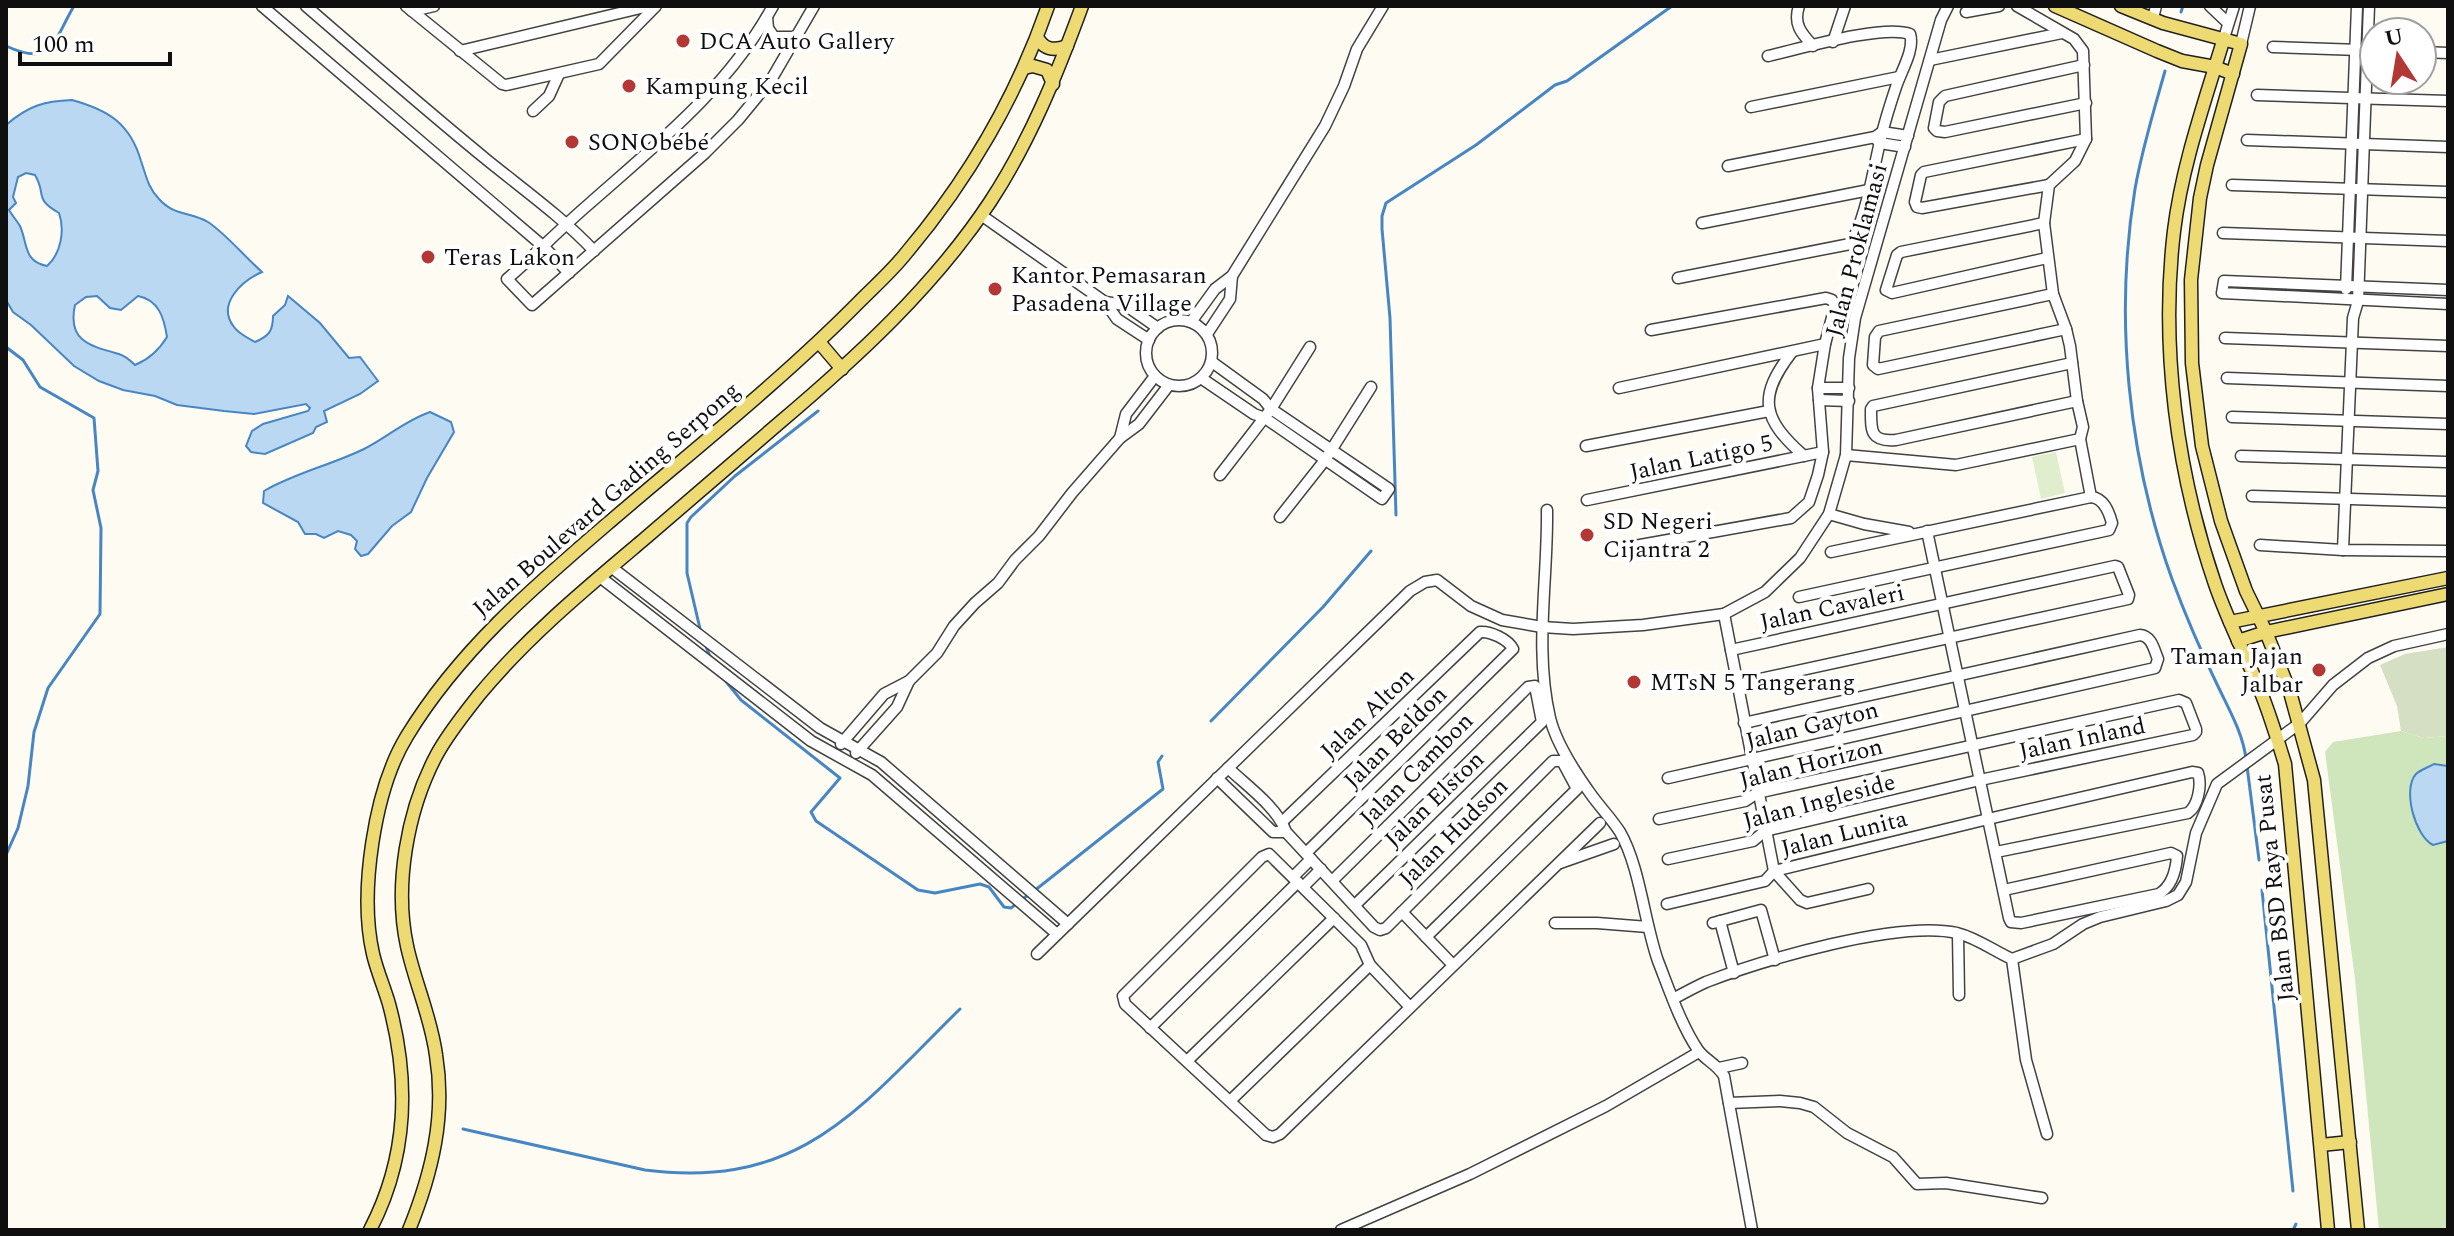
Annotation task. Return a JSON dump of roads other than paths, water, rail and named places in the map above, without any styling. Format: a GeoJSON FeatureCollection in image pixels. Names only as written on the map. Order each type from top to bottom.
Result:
{"type":"FeatureCollection","features":[{"type":"Feature","properties":{"kind":"main road","name":"Jalan Boulevard Gading Serpong"},"geometry":{"type":"LineString","coordinates":[[370,1230],[393,1176],[404,1113],[401,1061],[389,1006],[372,952],[367,899],[372,841],[385,786],[404,740],[474,645],[523,596],[819,342],[905,255],[945,205],[977,155],[1024,68],[1048,6]]}},
{"type":"Feature","properties":{"kind":"main road"},"geometry":{"type":"LineString","coordinates":[[409,1230],[427,1185],[439,1115],[437,1056],[407,945],[403,899],[407,847],[419,796],[436,756],[462,716],[501,669],[547,622],[842,369],[895,318],[946,261],[981,215],[1024,143],[1053,84],[1082,6]]}},
{"type":"Feature","properties":{"kind":"main road"},"geometry":{"type":"LineString","coordinates":[[2055,6],[2182,61],[2233,74]]}},
{"type":"Feature","properties":{"kind":"main road"},"geometry":{"type":"LineString","coordinates":[[2121,6],[2138,13],[2155,12],[2163,23],[2241,44]]}},
{"type":"Feature","properties":{"kind":"main road"},"geometry":{"type":"LineString","coordinates":[[2129,39],[2138,13]]}},
{"type":"Feature","properties":{"kind":"main road"},"geometry":{"type":"LineString","coordinates":[[1037,37],[1047,48],[1067,46]]}},
{"type":"Feature","properties":{"kind":"main road","name":"Jalan BSD Raya Pusat"},"geometry":{"type":"LineString","coordinates":[[2224,38],[2189,155],[2174,231],[2169,316],[2174,402],[2188,488],[2215,583],[2263,698],[2287,776],[2328,1230]]}},
{"type":"Feature","properties":{"kind":"main road","name":"Jalan BSD Raya Pusat"},"geometry":{"type":"LineString","coordinates":[[2241,44],[2207,165],[2196,224],[2191,280],[2192,363],[2202,446],[2221,521],[2300,723],[2314,780],[2358,1230]]}},
{"type":"Feature","properties":{"kind":"main road"},"geometry":{"type":"LineString","coordinates":[[1024,68],[1033,66],[1047,70],[1053,84]]}},
{"type":"Feature","properties":{"kind":"main road"},"geometry":{"type":"LineString","coordinates":[[819,342],[842,369]]}},
{"type":"Feature","properties":{"kind":"main road"},"geometry":{"type":"LineString","coordinates":[[2230,622],[2448,578]]}},
{"type":"Feature","properties":{"kind":"main road"},"geometry":{"type":"LineString","coordinates":[[2238,641],[2266,632],[2448,594]]}},
{"type":"Feature","properties":{"kind":"main road"},"geometry":{"type":"LineString","coordinates":[[2321,1145],[2350,1142]]}},
{"type":"Feature","properties":{"kind":"street"},"geometry":{"type":"LineString","coordinates":[[262,6],[544,247],[569,273]]}},
{"type":"Feature","properties":{"kind":"street"},"geometry":{"type":"LineString","coordinates":[[306,6],[511,180],[567,222],[594,251]]}},
{"type":"Feature","properties":{"kind":"street"},"geometry":{"type":"LineString","coordinates":[[409,9],[434,6]]}},
{"type":"Feature","properties":{"kind":"street"},"geometry":{"type":"LineString","coordinates":[[460,51],[649,6]]}},
{"type":"Feature","properties":{"kind":"street"},"geometry":{"type":"LineString","coordinates":[[409,9],[506,85],[599,64],[656,6]]}},
{"type":"Feature","properties":{"kind":"street"},"geometry":{"type":"LineString","coordinates":[[773,6],[745,52],[715,90],[507,279],[532,305],[705,153],[738,120],[771,80],[814,6]]}},
{"type":"Feature","properties":{"kind":"street"},"geometry":{"type":"LineString","coordinates":[[1191,322],[1215,289],[1232,276],[1325,126],[1357,49],[1383,6]]}},
{"type":"Feature","properties":{"kind":"street"},"geometry":{"type":"LineString","coordinates":[[1799,6],[1797,27],[1813,46]]}},
{"type":"Feature","properties":{"kind":"street"},"geometry":{"type":"LineString","coordinates":[[1833,42],[1845,6]]}},
{"type":"Feature","properties":{"kind":"street","name":"Jalan Proklamasi"},"geometry":{"type":"LineString","coordinates":[[1037,954],[1410,591],[1425,582],[1437,580],[1471,606],[1502,620],[1573,629],[1643,625],[1724,614],[1765,592],[1800,558],[1829,514],[1846,455],[1849,358],[1855,318],[1941,20],[1948,6]]}},
{"type":"Feature","properties":{"kind":"street"},"geometry":{"type":"LineString","coordinates":[[1966,12],[1999,6]]}},
{"type":"Feature","properties":{"kind":"street"},"geometry":{"type":"LineString","coordinates":[[2017,6],[2080,45],[2084,65],[2086,139],[2075,161],[2049,185],[1917,207],[1915,202],[1924,172],[2086,139]]}},
{"type":"Feature","properties":{"kind":"street"},"geometry":{"type":"LineString","coordinates":[[2210,6],[2228,23]]}},
{"type":"Feature","properties":{"kind":"street"},"geometry":{"type":"LineString","coordinates":[[2224,38],[2234,6],[2250,8],[2241,44]]}},
{"type":"Feature","properties":{"kind":"street"},"geometry":{"type":"LineString","coordinates":[[2353,318],[2346,300],[2346,286],[2357,6]]}},
{"type":"Feature","properties":{"kind":"street"},"geometry":{"type":"LineString","coordinates":[[767,17],[768,28],[774,37],[798,37]]}},
{"type":"Feature","properties":{"kind":"street"},"geometry":{"type":"LineString","coordinates":[[1678,278],[1850,244],[1855,237],[1869,190],[1879,137],[1912,44],[1910,34],[1874,33],[1768,56]]}},
{"type":"Feature","properties":{"kind":"street"},"geometry":{"type":"LineString","coordinates":[[1930,60],[2062,33]]}},
{"type":"Feature","properties":{"kind":"street"},"geometry":{"type":"LineString","coordinates":[[2273,47],[2355,50]]}},
{"type":"Feature","properties":{"kind":"street"},"geometry":{"type":"LineString","coordinates":[[2084,65],[1940,98],[1934,123],[1937,131],[1945,132],[2086,103]]}},
{"type":"Feature","properties":{"kind":"street"},"geometry":{"type":"LineString","coordinates":[[533,111],[549,96],[559,74]]}},
{"type":"Feature","properties":{"kind":"street"},"geometry":{"type":"LineString","coordinates":[[1751,107],[1899,77]]}},
{"type":"Feature","properties":{"kind":"street"},"geometry":{"type":"LineString","coordinates":[[2257,95],[2448,101]]}},
{"type":"Feature","properties":{"kind":"street"},"geometry":{"type":"LineString","coordinates":[[2343,550],[2353,318],[2359,287],[2365,98]]}},
{"type":"Feature","properties":{"kind":"street"},"geometry":{"type":"LineString","coordinates":[[1728,166],[1879,137],[1906,142]]}},
{"type":"Feature","properties":{"kind":"street"},"geometry":{"type":"LineString","coordinates":[[2247,140],[2448,147]]}},
{"type":"Feature","properties":{"kind":"street"},"geometry":{"type":"LineString","coordinates":[[2049,185],[2044,223],[2047,258],[2053,294],[2066,329],[2091,497]]}},
{"type":"Feature","properties":{"kind":"street"},"geometry":{"type":"LineString","coordinates":[[2232,185],[2448,192]]}},
{"type":"Feature","properties":{"kind":"street"},"geometry":{"type":"LineString","coordinates":[[1702,223],[1869,190]]}},
{"type":"Feature","properties":{"kind":"street"},"geometry":{"type":"LineString","coordinates":[[981,215],[1105,302],[1117,319],[1149,340]]}},
{"type":"Feature","properties":{"kind":"street"},"geometry":{"type":"LineString","coordinates":[[2044,223],[1901,252],[1897,255],[1886,290],[1892,293],[2047,258]]}},
{"type":"Feature","properties":{"kind":"street"},"geometry":{"type":"LineString","coordinates":[[2223,233],[2448,241]]}},
{"type":"Feature","properties":{"kind":"street"},"geometry":{"type":"LineString","coordinates":[[1207,334],[1230,299],[1232,276]]}},
{"type":"Feature","properties":{"kind":"street"},"geometry":{"type":"LineString","coordinates":[[2448,290],[2224,281],[2222,293],[2448,304]]}},
{"type":"Feature","properties":{"kind":"street"},"geometry":{"type":"LineString","coordinates":[[2053,294],[1881,331],[1875,337],[1873,365],[1878,369],[2066,329]]}},
{"type":"Feature","properties":{"kind":"street"},"geometry":{"type":"LineString","coordinates":[[1629,547],[1791,518],[1809,502],[1823,452],[1818,388],[1835,306],[1832,300],[1826,298],[1651,330]]}},
{"type":"Feature","properties":{"kind":"street"},"geometry":{"type":"LineString","coordinates":[[1105,302],[1125,305],[1158,328]]}},
{"type":"Feature","properties":{"kind":"street"},"geometry":{"type":"LineString","coordinates":[[1176,320],[1191,322],[1207,334],[1211,342],[1212,362],[1201,378],[1183,386],[1169,385],[1155,376],[1146,359],[1149,340],[1158,328],[1176,320]]}},
{"type":"Feature","properties":{"kind":"street"},"geometry":{"type":"LineString","coordinates":[[2225,338],[2448,346]]}},
{"type":"Feature","properties":{"kind":"street"},"geometry":{"type":"LineString","coordinates":[[1619,388],[1825,344]]}},
{"type":"Feature","properties":{"kind":"street"},"geometry":{"type":"LineString","coordinates":[[1220,475],[1268,413],[1310,347]]}},
{"type":"Feature","properties":{"kind":"street"},"geometry":{"type":"LineString","coordinates":[[1792,352],[1778,369],[1769,391],[1769,411],[1785,439],[1804,456]]}},
{"type":"Feature","properties":{"kind":"street"},"geometry":{"type":"LineString","coordinates":[[1212,362],[1263,399],[1268,413],[1385,494]]}},
{"type":"Feature","properties":{"kind":"street"},"geometry":{"type":"LineString","coordinates":[[2072,363],[1872,407],[1871,428],[1875,437],[1883,441],[1896,440],[2077,401]]}},
{"type":"Feature","properties":{"kind":"street"},"geometry":{"type":"LineString","coordinates":[[1120,438],[1126,414],[1155,376]]}},
{"type":"Feature","properties":{"kind":"street"},"geometry":{"type":"LineString","coordinates":[[1201,378],[1254,414],[1268,413]]}},
{"type":"Feature","properties":{"kind":"street"},"geometry":{"type":"LineString","coordinates":[[2227,378],[2448,386]]}},
{"type":"Feature","properties":{"kind":"street"},"geometry":{"type":"LineString","coordinates":[[833,753],[884,694],[909,681],[937,653],[954,626],[998,583],[1072,493],[1120,438],[1139,424],[1169,385]]}},
{"type":"Feature","properties":{"kind":"street"},"geometry":{"type":"LineString","coordinates":[[1280,517],[1328,455],[1371,387]]}},
{"type":"Feature","properties":{"kind":"street"},"geometry":{"type":"LineString","coordinates":[[1818,388],[1849,388]]}},
{"type":"Feature","properties":{"kind":"street"},"geometry":{"type":"LineString","coordinates":[[1819,400],[1849,401]]}},
{"type":"Feature","properties":{"kind":"street"},"geometry":{"type":"LineString","coordinates":[[1586,446],[1769,411]]}},
{"type":"Feature","properties":{"kind":"street"},"geometry":{"type":"LineString","coordinates":[[2232,417],[2448,424]]}},
{"type":"Feature","properties":{"kind":"street"},"geometry":{"type":"LineString","coordinates":[[1846,455],[1956,465],[2080,439]]}},
{"type":"Feature","properties":{"kind":"street","name":"Jalan Latigo 5"},"geometry":{"type":"LineString","coordinates":[[1587,500],[1823,452]]}},
{"type":"Feature","properties":{"kind":"street"},"geometry":{"type":"LineString","coordinates":[[2241,456],[2446,462]]}},
{"type":"Feature","properties":{"kind":"street"},"geometry":{"type":"LineString","coordinates":[[2252,496],[2448,502]]}},
{"type":"Feature","properties":{"kind":"street"},"geometry":{"type":"LineString","coordinates":[[1799,597],[2109,530],[2112,523],[2099,499],[2091,497],[1831,552]]}},
{"type":"Feature","properties":{"kind":"street"},"geometry":{"type":"LineString","coordinates":[[1547,510],[1542,627],[1543,677],[1551,721],[1589,792],[1619,832],[1629,852],[1648,927],[1673,999],[1699,1052],[1724,1076],[1752,1230]]}},
{"type":"Feature","properties":{"kind":"street"},"geometry":{"type":"LineString","coordinates":[[1829,514],[1915,533]]}},
{"type":"Feature","properties":{"kind":"street"},"geometry":{"type":"LineString","coordinates":[[1927,531],[2009,918],[2011,922],[2021,923],[2159,894],[2171,881],[2177,856],[2171,853],[2004,890]]}},
{"type":"Feature","properties":{"kind":"street"},"geometry":{"type":"LineString","coordinates":[[2260,545],[2448,551]]}},
{"type":"Feature","properties":{"kind":"street","name":"Jalan Cavaleri"},"geometry":{"type":"LineString","coordinates":[[1731,650],[2115,566],[2128,590],[2128,599],[1950,638]]}},
{"type":"Feature","properties":{"kind":"street"},"geometry":{"type":"LineString","coordinates":[[611,567],[820,728],[881,762],[1068,924]]}},
{"type":"Feature","properties":{"kind":"street"},"geometry":{"type":"LineString","coordinates":[[600,577],[811,741],[872,775],[1057,934]]}},
{"type":"Feature","properties":{"kind":"street"},"geometry":{"type":"LineString","coordinates":[[1724,614],[1774,871],[1800,900],[1807,903],[1868,889]]}},
{"type":"Feature","properties":{"kind":"street","name":"Jalan Beldon"},"geometry":{"type":"LineString","coordinates":[[1298,882],[1308,856],[1513,649],[1510,644],[1488,632],[1480,632]]}},
{"type":"Feature","properties":{"kind":"street","name":"Jalan Alton"},"geometry":{"type":"LineString","coordinates":[[1284,827],[1480,632]]}},
{"type":"Feature","properties":{"kind":"street"},"geometry":{"type":"LineString","coordinates":[[1673,999],[1705,982],[1864,937],[1912,932],[1958,934],[2012,959],[2053,944],[2100,917],[2166,901],[2178,895],[2186,882],[2196,833],[2217,784],[2300,723],[2333,685],[2368,658],[2394,646],[2448,634]]}},
{"type":"Feature","properties":{"kind":"street","name":"Jalan Gayton"},"geometry":{"type":"LineString","coordinates":[[1668,778],[2155,668],[2158,659],[2150,639],[2140,635],[1958,674]]}},
{"type":"Feature","properties":{"kind":"street"},"geometry":{"type":"LineString","coordinates":[[1737,684],[1950,638]]}},
{"type":"Feature","properties":{"kind":"street"},"geometry":{"type":"LineString","coordinates":[[1744,723],[1958,674]]}},
{"type":"Feature","properties":{"kind":"street"},"geometry":{"type":"LineString","coordinates":[[849,762],[897,707],[909,681]]}},
{"type":"Feature","properties":{"kind":"street","name":"Jalan Cambon"},"geometry":{"type":"LineString","coordinates":[[1332,881],[1528,687],[1535,686],[1542,722]]}},
{"type":"Feature","properties":{"kind":"street","name":"Jalan Inland"},"geometry":{"type":"LineString","coordinates":[[1980,780],[2193,735],[2196,729],[2189,707],[2179,700]]}},
{"type":"Feature","properties":{"kind":"street","name":"Jalan Horizon"},"geometry":{"type":"LineString","coordinates":[[1659,819],[1745,801],[1757,793],[2179,700]]}},
{"type":"Feature","properties":{"kind":"street","name":"Jalan Elston"},"geometry":{"type":"LineString","coordinates":[[1355,905],[1542,722]]}},
{"type":"Feature","properties":{"kind":"street","name":"Jalan Hudson"},"geometry":{"type":"LineString","coordinates":[[1355,905],[1374,927],[1380,930],[1386,928],[1553,761],[1562,761],[1577,789],[1426,937]]}},
{"type":"Feature","properties":{"kind":"street"},"geometry":{"type":"LineString","coordinates":[[1228,768],[1355,905]]}},
{"type":"Feature","properties":{"kind":"street","name":"Jalan Lunita"},"geometry":{"type":"LineString","coordinates":[[1667,904],[1765,881],[1774,871],[1988,819],[2198,773],[2200,783],[2195,804],[2188,813],[1996,852]]}},
{"type":"Feature","properties":{"kind":"street"},"geometry":{"type":"LineString","coordinates":[[1217,778],[1273,832],[1284,827]]}},
{"type":"Feature","properties":{"kind":"street","name":"Jalan Ingleside"},"geometry":{"type":"LineString","coordinates":[[1668,859],[1753,841],[1765,831],[1980,780]]}},
{"type":"Feature","properties":{"kind":"street"},"geometry":{"type":"LineString","coordinates":[[1409,1006],[1370,965],[1361,945],[1271,855],[1262,857],[1126,993],[1124,1000],[1266,1135],[1273,1137],[1280,1134],[1600,823]]}},
{"type":"Feature","properties":{"kind":"street"},"geometry":{"type":"LineString","coordinates":[[1556,865],[1614,844]]}},
{"type":"Feature","properties":{"kind":"street"},"geometry":{"type":"LineString","coordinates":[[1150,1028],[1298,882],[1321,869]]}},
{"type":"Feature","properties":{"kind":"street"},"geometry":{"type":"LineString","coordinates":[[1734,973],[1717,922],[1761,910],[1775,960]]}},
{"type":"Feature","properties":{"kind":"street"},"geometry":{"type":"LineString","coordinates":[[1402,912],[1453,965]]}},
{"type":"Feature","properties":{"kind":"street"},"geometry":{"type":"LineString","coordinates":[[1187,1061],[1334,918]]}},
{"type":"Feature","properties":{"kind":"street"},"geometry":{"type":"LineString","coordinates":[[1555,923],[1648,927]]}},
{"type":"Feature","properties":{"kind":"street"},"geometry":{"type":"LineString","coordinates":[[1958,934],[1959,995]]}},
{"type":"Feature","properties":{"kind":"street"},"geometry":{"type":"LineString","coordinates":[[2012,959],[2026,1060],[2047,1134]]}},
{"type":"Feature","properties":{"kind":"street"},"geometry":{"type":"LineString","coordinates":[[1231,1100],[1370,965]]}},
{"type":"Feature","properties":{"kind":"street"},"geometry":{"type":"LineString","coordinates":[[1341,1230],[1470,1174],[1606,1106],[1699,1052]]}},
{"type":"Feature","properties":{"kind":"street"},"geometry":{"type":"LineString","coordinates":[[1719,1068],[1742,1063]]}},
{"type":"Feature","properties":{"kind":"street"},"geometry":{"type":"LineString","coordinates":[[1729,1103],[1780,1101],[1814,1107],[1847,1133],[1893,1157],[1917,1184],[1946,1183],[2042,1198]]}},
{"type":"Feature","properties":{"kind":"water"},"geometry":{"type":"Polygon","coordinates":[[[62,101],[85,104],[116,120],[131,137],[155,195],[171,208],[208,222],[262,272],[240,287],[230,302],[229,318],[238,332],[255,342],[264,338],[271,329],[273,316],[285,305],[288,296],[320,323],[349,358],[360,357],[378,381],[360,394],[324,411],[327,422],[316,427],[313,433],[265,454],[251,452],[246,446],[252,431],[263,424],[310,408],[306,404],[254,414],[177,405],[155,396],[123,390],[99,381],[74,366],[13,312],[6,300],[6,125],[29,109],[62,101]],[[26,173],[18,177],[13,197],[16,203],[9,210],[20,226],[30,256],[47,266],[59,248],[61,220],[59,213],[43,200],[35,175],[26,173]],[[97,296],[86,297],[75,305],[74,327],[83,340],[121,355],[135,365],[154,354],[167,337],[156,306],[138,296],[121,310],[110,308],[97,296]]]}},
{"type":"Feature","properties":{"kind":"water"},"geometry":{"type":"Polygon","coordinates":[[[430,412],[451,422],[454,432],[411,512],[392,526],[368,554],[361,556],[355,549],[357,541],[351,535],[338,531],[324,538],[305,534],[298,522],[263,503],[264,491],[364,449],[430,412]]]}},
{"type":"Feature","properties":{"kind":"water"},"geometry":{"type":"Polygon","coordinates":[[[2434,764],[2448,766],[2448,841],[2433,845],[2416,823],[2410,790],[2416,774],[2434,764]]]}},
{"type":"Feature","properties":{"kind":"waterway"},"geometry":{"type":"LineString","coordinates":[[6,46],[34,54],[43,52],[56,40],[74,6]]}},
{"type":"Feature","properties":{"kind":"waterway"},"geometry":{"type":"LineString","coordinates":[[1396,515],[1390,318],[1382,229],[1386,203],[1476,145],[1555,85],[1567,81],[1672,6]]}},
{"type":"Feature","properties":{"kind":"waterway"},"geometry":{"type":"LineString","coordinates":[[2181,12],[2183,6]]}},
{"type":"Feature","properties":{"kind":"waterway"},"geometry":{"type":"LineString","coordinates":[[2165,71],[2138,174],[2129,238],[2126,287],[2129,386],[2135,436],[2157,532],[2187,618],[2238,728],[2246,759]]}},
{"type":"Feature","properties":{"kind":"waterway"},"geometry":{"type":"LineString","coordinates":[[6,347],[23,360],[40,387],[94,418],[98,471],[93,490],[101,528],[100,614],[48,688],[34,732],[28,786],[18,828],[6,855]]}},
{"type":"Feature","properties":{"kind":"waterway"},"geometry":{"type":"LineString","coordinates":[[701,633],[687,573],[687,523],[735,476],[818,411]]}},
{"type":"Feature","properties":{"kind":"waterway"},"geometry":{"type":"LineString","coordinates":[[1211,721],[1323,607],[1371,551]]}},
{"type":"Feature","properties":{"kind":"waterway"},"geometry":{"type":"LineString","coordinates":[[705,644],[711,659]]}},
{"type":"Feature","properties":{"kind":"waterway"},"geometry":{"type":"LineString","coordinates":[[724,679],[741,700],[840,778],[811,812],[816,821],[918,890],[935,893],[980,884],[989,887],[1004,907],[1011,908],[1028,895]]}},
{"type":"Feature","properties":{"kind":"waterway"},"geometry":{"type":"LineString","coordinates":[[1034,891],[1163,789],[1158,762],[1162,756]]}},
{"type":"Feature","properties":{"kind":"waterway"},"geometry":{"type":"LineString","coordinates":[[2247,766],[2259,860]]}},
{"type":"Feature","properties":{"kind":"waterway"},"geometry":{"type":"LineString","coordinates":[[2262,890],[2293,1191]]}},
{"type":"Feature","properties":{"kind":"waterway"},"geometry":{"type":"LineString","coordinates":[[463,1129],[645,1170],[699,1173],[746,1167],[787,1154],[823,1134],[857,1109],[960,1009]]}},
{"type":"Feature","properties":{"kind":"waterway"},"geometry":{"type":"LineString","coordinates":[[2293,1230],[2296,1224]]}},
{"type":"Feature","properties":{"kind":"place","name":"DCA Auto Gallery"},"geometry":{"type":"Point","coordinates":[683,41]}},
{"type":"Feature","properties":{"kind":"place","name":"Kampung Kecil"},"geometry":{"type":"Point","coordinates":[629,86]}},
{"type":"Feature","properties":{"kind":"place","name":"SONObébé"},"geometry":{"type":"Point","coordinates":[572,142]}},
{"type":"Feature","properties":{"kind":"place","name":"Teras Lakon"},"geometry":{"type":"Point","coordinates":[428,257]}},
{"type":"Feature","properties":{"kind":"place","name":"Kantor Pemasaran Pasadena Village"},"geometry":{"type":"Point","coordinates":[995,289]}},
{"type":"Feature","properties":{"kind":"place","name":"SD Negeri Cijantra 2"},"geometry":{"type":"Point","coordinates":[1587,535]}},
{"type":"Feature","properties":{"kind":"place","name":"Taman Jajan Jalbar"},"geometry":{"type":"Point","coordinates":[2319,670]}},
{"type":"Feature","properties":{"kind":"place","name":"MTsN 5 Tangerang"},"geometry":{"type":"Point","coordinates":[1634,682]}}]}
